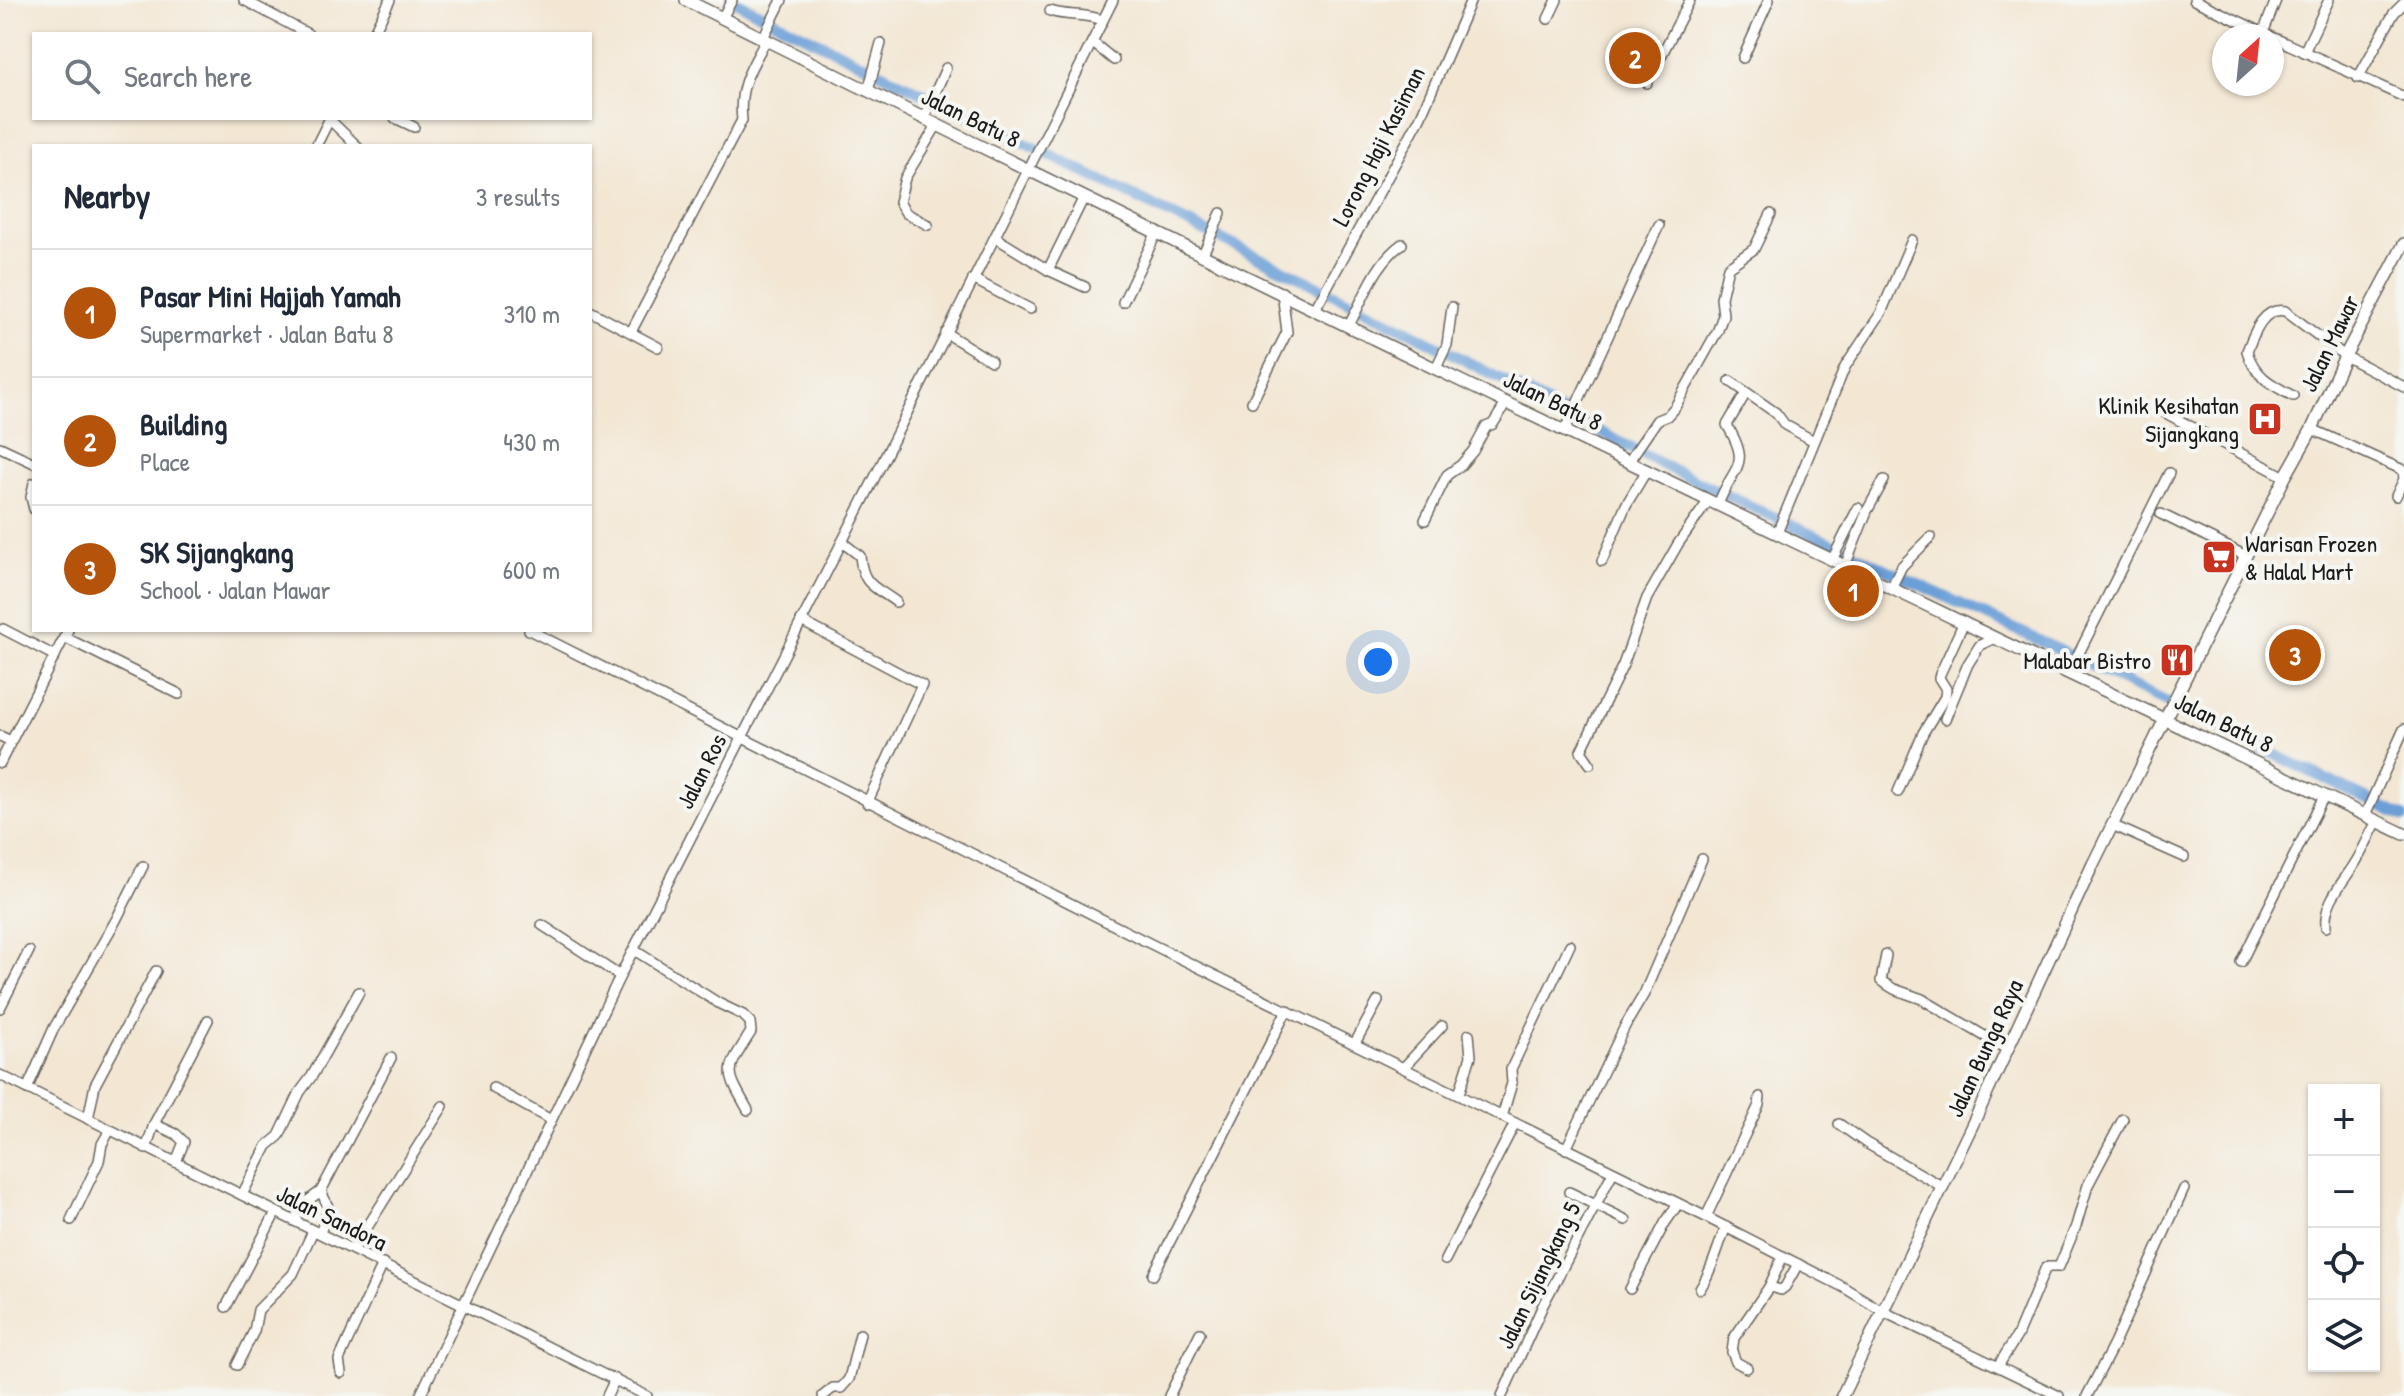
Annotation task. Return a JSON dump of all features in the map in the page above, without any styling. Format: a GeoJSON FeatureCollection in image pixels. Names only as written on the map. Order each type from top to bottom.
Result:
{"type":"FeatureCollection","features":[{"type":"Feature","properties":{"kind":"street"},"geometry":{"type":"LineString","coordinates":[[244,0],[304,32]]}},
{"type":"Feature","properties":{"kind":"street"},"geometry":{"type":"LineString","coordinates":[[374,32],[390,0]]}},
{"type":"Feature","properties":{"kind":"street","name":"Jalan Ros"},"geometry":{"type":"LineString","coordinates":[[420,1396],[620,976],[996,238],[1113,0]]}},
{"type":"Feature","properties":{"kind":"street","name":"Lorong Haji Kasiman"},"geometry":{"type":"LineString","coordinates":[[1318,304],[1420,118],[1471,0]]}},
{"type":"Feature","properties":{"kind":"street"},"geometry":{"type":"LineString","coordinates":[[1548,19],[1557,0]]}},
{"type":"Feature","properties":{"kind":"street"},"geometry":{"type":"LineString","coordinates":[[1647,83],[1690,0]]}},
{"type":"Feature","properties":{"kind":"street"},"geometry":{"type":"LineString","coordinates":[[1743,58],[1769,0]]}},
{"type":"Feature","properties":{"kind":"street"},"geometry":{"type":"LineString","coordinates":[[2194,0],[2245,24]]}},
{"type":"Feature","properties":{"kind":"street"},"geometry":{"type":"LineString","coordinates":[[2271,24],[2276,0]]}},
{"type":"Feature","properties":{"kind":"street"},"geometry":{"type":"LineString","coordinates":[[2304,52],[2329,0]]}},
{"type":"Feature","properties":{"kind":"street","name":"Jalan Batu 8"},"geometry":{"type":"LineString","coordinates":[[692,1],[727,9],[765,39],[870,85],[926,113],[937,125],[1030,165],[1084,197],[1157,232],[1205,249],[1282,292],[1318,304],[1349,325],[1507,402],[1567,426],[1647,470],[1778,530],[1836,552],[1995,638],[2167,716],[2324,796],[2366,812],[2404,834]]}},
{"type":"Feature","properties":{"kind":"street"},"geometry":{"type":"LineString","coordinates":[[631,332],[742,120],[740,100],[743,85],[781,3]]}},
{"type":"Feature","properties":{"kind":"street"},"geometry":{"type":"LineString","coordinates":[[2358,78],[2394,13],[2404,3]]}},
{"type":"Feature","properties":{"kind":"street"},"geometry":{"type":"LineString","coordinates":[[1050,11],[1063,15],[1085,13],[1102,20]]}},
{"type":"Feature","properties":{"kind":"street"},"geometry":{"type":"LineString","coordinates":[[1092,42],[1114,60]]}},
{"type":"Feature","properties":{"kind":"street"},"geometry":{"type":"LineString","coordinates":[[2284,42],[2404,97]]}},
{"type":"Feature","properties":{"kind":"street"},"geometry":{"type":"LineString","coordinates":[[870,85],[881,43]]}},
{"type":"Feature","properties":{"kind":"street"},"geometry":{"type":"LineString","coordinates":[[926,113],[946,68]]}},
{"type":"Feature","properties":{"kind":"street"},"geometry":{"type":"LineString","coordinates":[[317,144],[329,120]]}},
{"type":"Feature","properties":{"kind":"street"},"geometry":{"type":"LineString","coordinates":[[331,120],[355,144]]}},
{"type":"Feature","properties":{"kind":"street"},"geometry":{"type":"LineString","coordinates":[[399,120],[414,127]]}},
{"type":"Feature","properties":{"kind":"street"},"geometry":{"type":"LineString","coordinates":[[928,225],[906,213],[899,202],[905,178],[937,125]]}},
{"type":"Feature","properties":{"kind":"street"},"geometry":{"type":"LineString","coordinates":[[1048,270],[1084,197]]}},
{"type":"Feature","properties":{"kind":"street"},"geometry":{"type":"LineString","coordinates":[[1205,249],[1221,213]]}},
{"type":"Feature","properties":{"kind":"street"},"geometry":{"type":"LineString","coordinates":[[1631,459],[1657,420],[1667,416],[1675,407],[1721,323],[1721,298],[1728,267],[1754,249],[1771,214]]}},
{"type":"Feature","properties":{"kind":"street"},"geometry":{"type":"LineString","coordinates":[[1567,426],[1659,225]]}},
{"type":"Feature","properties":{"kind":"street"},"geometry":{"type":"LineString","coordinates":[[1123,302],[1157,232]]}},
{"type":"Feature","properties":{"kind":"street"},"geometry":{"type":"LineString","coordinates":[[996,238],[1048,270],[1085,287]]}},
{"type":"Feature","properties":{"kind":"street"},"geometry":{"type":"LineString","coordinates":[[1778,530],[1845,367],[1881,313],[1912,240]]}},
{"type":"Feature","properties":{"kind":"street"},"geometry":{"type":"LineString","coordinates":[[1349,325],[1390,252],[1402,244]]}},
{"type":"Feature","properties":{"kind":"street","name":"Jalan Mawar"},"geometry":{"type":"LineString","coordinates":[[2167,716],[2285,477],[2312,429],[2345,356],[2404,244]]}},
{"type":"Feature","properties":{"kind":"street"},"geometry":{"type":"LineString","coordinates":[[973,279],[1030,309]]}},
{"type":"Feature","properties":{"kind":"street"},"geometry":{"type":"LineString","coordinates":[[1252,402],[1287,332],[1282,292]]}},
{"type":"Feature","properties":{"kind":"street"},"geometry":{"type":"LineString","coordinates":[[1436,368],[1447,345],[1452,307]]}},
{"type":"Feature","properties":{"kind":"street"},"geometry":{"type":"LineString","coordinates":[[2293,396],[2258,375],[2247,351],[2261,322],[2276,309],[2285,311],[2345,356],[2404,387]]}},
{"type":"Feature","properties":{"kind":"street"},"geometry":{"type":"LineString","coordinates":[[592,312],[658,347]]}},
{"type":"Feature","properties":{"kind":"street"},"geometry":{"type":"LineString","coordinates":[[946,333],[991,361]]}},
{"type":"Feature","properties":{"kind":"street"},"geometry":{"type":"LineString","coordinates":[[1730,381],[1776,413],[1785,425],[1814,441]]}},
{"type":"Feature","properties":{"kind":"street"},"geometry":{"type":"LineString","coordinates":[[1590,764],[1581,751],[1623,665],[1647,598],[1678,544],[1716,501],[1741,461],[1740,445],[1727,425],[1746,393]]}},
{"type":"Feature","properties":{"kind":"street"},"geometry":{"type":"LineString","coordinates":[[1425,520],[1447,475],[1473,451],[1486,427],[1493,424],[1507,402]]}},
{"type":"Feature","properties":{"kind":"street"},"geometry":{"type":"LineString","coordinates":[[2160,410],[2285,477]]}},
{"type":"Feature","properties":{"kind":"street"},"geometry":{"type":"LineString","coordinates":[[2312,429],[2403,470],[2404,479],[2396,496]]}},
{"type":"Feature","properties":{"kind":"street"},"geometry":{"type":"LineString","coordinates":[[0,447],[32,462]]}},
{"type":"Feature","properties":{"kind":"street"},"geometry":{"type":"LineString","coordinates":[[1602,561],[1626,505],[1647,470]]}},
{"type":"Feature","properties":{"kind":"street"},"geometry":{"type":"LineString","coordinates":[[2069,673],[2169,473]]}},
{"type":"Feature","properties":{"kind":"street"},"geometry":{"type":"LineString","coordinates":[[1836,552],[1858,508],[1884,480]]}},
{"type":"Feature","properties":{"kind":"street"},"geometry":{"type":"LineString","coordinates":[[1848,558],[1858,508]]}},
{"type":"Feature","properties":{"kind":"street"},"geometry":{"type":"LineString","coordinates":[[2161,514],[2246,556]]}},
{"type":"Feature","properties":{"kind":"street"},"geometry":{"type":"LineString","coordinates":[[1893,584],[1900,570],[1931,537]]}},
{"type":"Feature","properties":{"kind":"street"},"geometry":{"type":"LineString","coordinates":[[842,542],[860,556],[863,575],[868,583],[896,602]]}},
{"type":"Feature","properties":{"kind":"street"},"geometry":{"type":"LineString","coordinates":[[801,621],[922,685],[867,803]]}},
{"type":"Feature","properties":{"kind":"street"},"geometry":{"type":"LineString","coordinates":[[1898,792],[1923,733],[1945,697],[1946,689],[1939,678],[1940,674],[1964,622]]}},
{"type":"Feature","properties":{"kind":"street"},"geometry":{"type":"LineString","coordinates":[[3,629],[55,656]]}},
{"type":"Feature","properties":{"kind":"street"},"geometry":{"type":"LineString","coordinates":[[533,632],[867,803],[1459,1094],[1783,1256],[1884,1312],[2059,1396]]}},
{"type":"Feature","properties":{"kind":"street"},"geometry":{"type":"LineString","coordinates":[[0,763],[66,634],[179,694]]}},
{"type":"Feature","properties":{"kind":"street"},"geometry":{"type":"LineString","coordinates":[[1945,719],[1968,664],[1980,645],[1995,638]]}},
{"type":"Feature","properties":{"kind":"street","name":"Jalan Bunga Raya"},"geometry":{"type":"LineString","coordinates":[[1842,1396],[2112,825],[2167,716]]}},
{"type":"Feature","properties":{"kind":"street"},"geometry":{"type":"LineString","coordinates":[[2366,812],[2404,729]]}},
{"type":"Feature","properties":{"kind":"street"},"geometry":{"type":"LineString","coordinates":[[0,736],[11,741]]}},
{"type":"Feature","properties":{"kind":"street"},"geometry":{"type":"LineString","coordinates":[[2241,962],[2324,796]]}},
{"type":"Feature","properties":{"kind":"street"},"geometry":{"type":"LineString","coordinates":[[2326,927],[2330,902],[2356,862],[2377,821]]}},
{"type":"Feature","properties":{"kind":"street"},"geometry":{"type":"LineString","coordinates":[[2112,825],[2184,857]]}},
{"type":"Feature","properties":{"kind":"street"},"geometry":{"type":"LineString","coordinates":[[1566,1149],[1625,1026],[1644,994],[1702,859]]}},
{"type":"Feature","properties":{"kind":"street"},"geometry":{"type":"LineString","coordinates":[[27,1089],[54,1028],[143,866]]}},
{"type":"Feature","properties":{"kind":"street"},"geometry":{"type":"LineString","coordinates":[[542,925],[620,976]]}},
{"type":"Feature","properties":{"kind":"street"},"geometry":{"type":"LineString","coordinates":[[1502,1117],[1512,1083],[1511,1069],[1570,945]]}},
{"type":"Feature","properties":{"kind":"street"},"geometry":{"type":"LineString","coordinates":[[634,950],[750,1022],[751,1032],[729,1068],[729,1078],[748,1110]]}},
{"type":"Feature","properties":{"kind":"street"},"geometry":{"type":"LineString","coordinates":[[0,1008],[29,951]]}},
{"type":"Feature","properties":{"kind":"street"},"geometry":{"type":"LineString","coordinates":[[1886,955],[1881,981],[1922,999],[2008,1050]]}},
{"type":"Feature","properties":{"kind":"street"},"geometry":{"type":"LineString","coordinates":[[88,1119],[95,1085],[156,971]]}},
{"type":"Feature","properties":{"kind":"street"},"geometry":{"type":"LineString","coordinates":[[242,1195],[267,1146],[279,1136],[300,1092],[359,992]]}},
{"type":"Feature","properties":{"kind":"street"},"geometry":{"type":"LineString","coordinates":[[1355,1043],[1378,1001]]}},
{"type":"Feature","properties":{"kind":"street"},"geometry":{"type":"LineString","coordinates":[[1153,1275],[1287,1010]]}},
{"type":"Feature","properties":{"kind":"street"},"geometry":{"type":"LineString","coordinates":[[146,1149],[154,1124],[208,1020]]}},
{"type":"Feature","properties":{"kind":"street"},"geometry":{"type":"LineString","coordinates":[[1404,1067],[1442,1026]]}},
{"type":"Feature","properties":{"kind":"street"},"geometry":{"type":"LineString","coordinates":[[1459,1094],[1471,1056],[1469,1034]]}},
{"type":"Feature","properties":{"kind":"street"},"geometry":{"type":"LineString","coordinates":[[295,1220],[302,1205],[321,1191],[391,1058]]}},
{"type":"Feature","properties":{"kind":"street","name":"Jalan Sandora"},"geometry":{"type":"LineString","coordinates":[[0,1075],[647,1396]]}},
{"type":"Feature","properties":{"kind":"street"},"geometry":{"type":"LineString","coordinates":[[493,1088],[551,1120]]}},
{"type":"Feature","properties":{"kind":"street"},"geometry":{"type":"LineString","coordinates":[[1706,1217],[1760,1097]]}},
{"type":"Feature","properties":{"kind":"street"},"geometry":{"type":"LineString","coordinates":[[353,1250],[443,1106]]}},
{"type":"Feature","properties":{"kind":"street"},"geometry":{"type":"LineString","coordinates":[[1998,1366],[2017,1336],[2046,1267],[2059,1267],[2088,1185],[2123,1119]]}},
{"type":"Feature","properties":{"kind":"street"},"geometry":{"type":"LineString","coordinates":[[1445,1260],[1515,1123]]}},
{"type":"Feature","properties":{"kind":"street"},"geometry":{"type":"LineString","coordinates":[[154,1124],[183,1139],[176,1162]]}},
{"type":"Feature","properties":{"kind":"street"},"geometry":{"type":"LineString","coordinates":[[1839,1124],[1943,1187]]}},
{"type":"Feature","properties":{"kind":"street"},"geometry":{"type":"LineString","coordinates":[[71,1220],[110,1130]]}},
{"type":"Feature","properties":{"kind":"street","name":"Jalan Sijangkang 5"},"geometry":{"type":"LineString","coordinates":[[1502,1396],[1543,1305],[1613,1172]]}},
{"type":"Feature","properties":{"kind":"street"},"geometry":{"type":"LineString","coordinates":[[2087,1396],[2184,1189]]}},
{"type":"Feature","properties":{"kind":"street"},"geometry":{"type":"LineString","coordinates":[[237,1365],[254,1331],[258,1310],[293,1274],[329,1209],[321,1191]]}},
{"type":"Feature","properties":{"kind":"street"},"geometry":{"type":"LineString","coordinates":[[1569,1192],[1626,1220]]}},
{"type":"Feature","properties":{"kind":"street"},"geometry":{"type":"LineString","coordinates":[[1630,1289],[1678,1204]]}},
{"type":"Feature","properties":{"kind":"street"},"geometry":{"type":"LineString","coordinates":[[226,1307],[276,1212]]}},
{"type":"Feature","properties":{"kind":"street"},"geometry":{"type":"LineString","coordinates":[[1700,1289],[1712,1270],[1726,1227]]}},
{"type":"Feature","properties":{"kind":"street"},"geometry":{"type":"LineString","coordinates":[[1747,1368],[1736,1362],[1732,1352],[1734,1338],[1769,1287],[1783,1256]]}},
{"type":"Feature","properties":{"kind":"street"},"geometry":{"type":"LineString","coordinates":[[341,1373],[339,1360],[383,1264]]}},
{"type":"Feature","properties":{"kind":"street"},"geometry":{"type":"LineString","coordinates":[[1769,1287],[1781,1290],[1785,1287],[1798,1264]]}},
{"type":"Feature","properties":{"kind":"street"},"geometry":{"type":"LineString","coordinates":[[1169,1396],[1200,1333]]}},
{"type":"Feature","properties":{"kind":"street"},"geometry":{"type":"LineString","coordinates":[[823,1396],[833,1388],[841,1388],[849,1379],[860,1334]]}},
{"type":"Feature","properties":{"kind":"street"},"geometry":{"type":"LineString","coordinates":[[607,1396],[615,1379]]}},
{"type":"Feature","properties":{"kind":"waterway"},"geometry":{"type":"LineString","coordinates":[[732,0],[1413,333],[1669,468],[2036,639],[2404,817]]}},
{"type":"Feature","properties":{"kind":"place","name":"Building"},"geometry":{"type":"Point","coordinates":[1635,58]}},
{"type":"Feature","properties":{"kind":"place","name":"Klinik Kesihatan Sijangkang"},"geometry":{"type":"Point","coordinates":[2265,419]}},
{"type":"Feature","properties":{"kind":"place","name":"Warisan Frozen & Halal Mart"},"geometry":{"type":"Point","coordinates":[2219,557]}},
{"type":"Feature","properties":{"kind":"place","name":"Pasar Mini Hajjah Yamah"},"geometry":{"type":"Point","coordinates":[1853,591]}},
{"type":"Feature","properties":{"kind":"place","name":"SK Sijangkang"},"geometry":{"type":"Point","coordinates":[2295,655]}},
{"type":"Feature","properties":{"kind":"place","name":"Malabar Bistro"},"geometry":{"type":"Point","coordinates":[2177,660]}}]}
